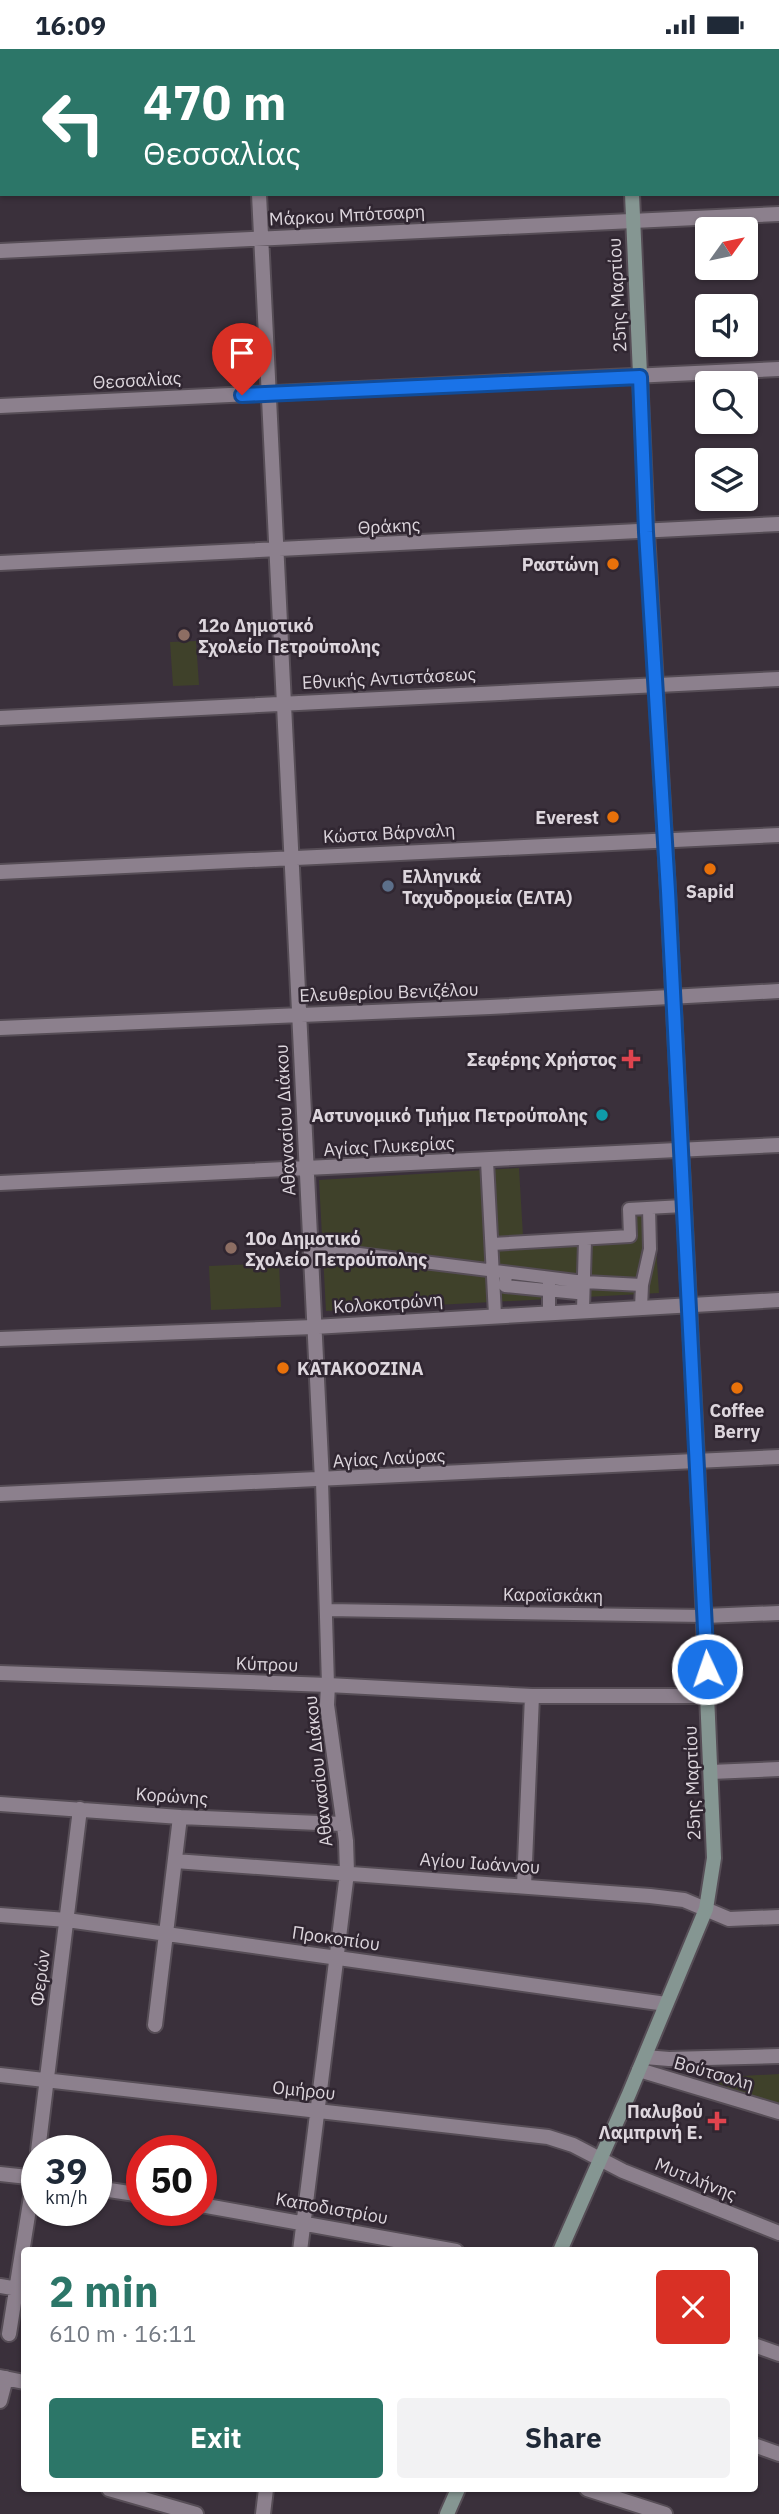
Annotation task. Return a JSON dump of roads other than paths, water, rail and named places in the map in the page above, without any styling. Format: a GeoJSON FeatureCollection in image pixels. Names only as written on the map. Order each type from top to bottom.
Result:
{"type":"FeatureCollection","features":[{"type":"Feature","properties":{"kind":"main road","name":"25ης Μαρτίου"},"geometry":{"type":"LineString","coordinates":[[562,2247],[706,1909],[714,1858],[674,997],[646,532],[632,196]]}},
{"type":"Feature","properties":{"kind":"main road"},"geometry":{"type":"LineString","coordinates":[[447,2514],[457,2492]]}},
{"type":"Feature","properties":{"kind":"street","name":"Αθανασίου Διάκου"},"geometry":{"type":"LineString","coordinates":[[259,196],[322,1481],[327,1610],[327,1705],[346,1841],[347,1873],[301,2247]]}},
{"type":"Feature","properties":{"kind":"street","name":"Μάρκου Μπότσαρη"},"geometry":{"type":"LineString","coordinates":[[0,251],[779,214]]}},
{"type":"Feature","properties":{"kind":"street","name":"Θεσσαλίας"},"geometry":{"type":"LineString","coordinates":[[0,406],[779,369]]}},
{"type":"Feature","properties":{"kind":"street","name":"Θράκης"},"geometry":{"type":"LineString","coordinates":[[0,563],[779,524]]}},
{"type":"Feature","properties":{"kind":"street","name":"Εθνικής Αντιστάσεως"},"geometry":{"type":"LineString","coordinates":[[0,718],[779,679]]}},
{"type":"Feature","properties":{"kind":"street","name":"Κώστα Βάρναλη"},"geometry":{"type":"LineString","coordinates":[[0,873],[779,835]]}},
{"type":"Feature","properties":{"kind":"street","name":"Ελευθερίου Βενιζέλου"},"geometry":{"type":"LineString","coordinates":[[0,1028],[490,1007],[779,991]]}},
{"type":"Feature","properties":{"kind":"street","name":"Αγίας Γλυκερίας"},"geometry":{"type":"LineString","coordinates":[[0,1183],[779,1145]]}},
{"type":"Feature","properties":{"kind":"street"},"geometry":{"type":"LineString","coordinates":[[487,1161],[492,1244],[505,1286],[549,1284],[577,1293],[581,1282]]}},
{"type":"Feature","properties":{"kind":"street"},"geometry":{"type":"LineString","coordinates":[[492,1244],[630,1236],[629,1209],[684,1206]]}},
{"type":"Feature","properties":{"kind":"street"},"geometry":{"type":"LineString","coordinates":[[641,1308],[642,1285],[650,1249],[649,1208]]}},
{"type":"Feature","properties":{"kind":"street"},"geometry":{"type":"LineString","coordinates":[[583,1310],[581,1282],[585,1240]]}},
{"type":"Feature","properties":{"kind":"street"},"geometry":{"type":"LineString","coordinates":[[311,1248],[500,1272]]}},
{"type":"Feature","properties":{"kind":"street"},"geometry":{"type":"LineString","coordinates":[[495,1315],[500,1272]]}},
{"type":"Feature","properties":{"kind":"street"},"geometry":{"type":"LineString","coordinates":[[581,1282],[642,1285]]}},
{"type":"Feature","properties":{"kind":"street"},"geometry":{"type":"LineString","coordinates":[[549,1284],[549,1312]]}},
{"type":"Feature","properties":{"kind":"street","name":"Κολοκοτρώνη"},"geometry":{"type":"LineString","coordinates":[[0,1339],[314,1327],[779,1300]]}},
{"type":"Feature","properties":{"kind":"street","name":"Αγίας Λαύρας"},"geometry":{"type":"LineString","coordinates":[[0,1494],[322,1481],[779,1457]]}},
{"type":"Feature","properties":{"kind":"street","name":"Καραϊσκάκη"},"geometry":{"type":"LineString","coordinates":[[327,1610],[704,1616],[779,1613]]}},
{"type":"Feature","properties":{"kind":"street","name":"Κύπρου"},"geometry":{"type":"LineString","coordinates":[[0,1673],[328,1685],[532,1696],[708,1696]]}},
{"type":"Feature","properties":{"kind":"street"},"geometry":{"type":"LineString","coordinates":[[524,1886],[532,1696]]}},
{"type":"Feature","properties":{"kind":"street"},"geometry":{"type":"LineString","coordinates":[[712,1772],[779,1769]]}},
{"type":"Feature","properties":{"kind":"street","name":"Κορώνης"},"geometry":{"type":"LineString","coordinates":[[0,1804],[180,1817],[342,1824]]}},
{"type":"Feature","properties":{"kind":"street","name":"Φερών"},"geometry":{"type":"LineString","coordinates":[[40,2135],[80,1809]]}},
{"type":"Feature","properties":{"kind":"street"},"geometry":{"type":"LineString","coordinates":[[155,2025],[180,1817]]}},
{"type":"Feature","properties":{"kind":"street","name":"Αγίου Ιωάννου"},"geometry":{"type":"LineString","coordinates":[[175,1861],[684,1900],[729,1919],[779,1917]]}},
{"type":"Feature","properties":{"kind":"street","name":"Προκοπίου"},"geometry":{"type":"LineString","coordinates":[[0,1915],[67,1920],[666,2004]]}},
{"type":"Feature","properties":{"kind":"street"},"geometry":{"type":"LineString","coordinates":[[642,2063],[669,2059],[779,2056]]}},
{"type":"Feature","properties":{"kind":"street","name":"Βούτσαλη"},"geometry":{"type":"LineString","coordinates":[[642,2063],[779,2112]]}},
{"type":"Feature","properties":{"kind":"street","name":"Ομήρου"},"geometry":{"type":"LineString","coordinates":[[0,2075],[548,2137],[573,2145],[600,2159]]}},
{"type":"Feature","properties":{"kind":"street","name":"Μυτιλήνης"},"geometry":{"type":"LineString","coordinates":[[600,2159],[622,2171],[779,2234]]}},
{"type":"Feature","properties":{"kind":"street"},"geometry":{"type":"LineString","coordinates":[[0,2174],[21,2176]]}},
{"type":"Feature","properties":{"kind":"street","name":"Καποδιστρίου"},"geometry":{"type":"LineString","coordinates":[[217,2208],[435,2247]]}},
{"type":"Feature","properties":{"kind":"street"},"geometry":{"type":"LineString","coordinates":[[27,2247],[30,2226]]}},
{"type":"Feature","properties":{"kind":"street"},"geometry":{"type":"LineString","coordinates":[[0,2286],[21,2289],[9,2335]]}},
{"type":"Feature","properties":{"kind":"street"},"geometry":{"type":"LineString","coordinates":[[758,2346],[779,2354]]}},
{"type":"Feature","properties":{"kind":"street"},"geometry":{"type":"LineString","coordinates":[[0,2401],[3,2377],[21,2381]]}},
{"type":"Feature","properties":{"kind":"street"},"geometry":{"type":"LineString","coordinates":[[758,2446],[779,2454]]}},
{"type":"Feature","properties":{"kind":"street"},"geometry":{"type":"LineString","coordinates":[[119,2492],[196,2514]]}},
{"type":"Feature","properties":{"kind":"street"},"geometry":{"type":"LineString","coordinates":[[263,2514],[266,2492]]}},
{"type":"Feature","properties":{"kind":"street"},"geometry":{"type":"LineString","coordinates":[[596,2492],[665,2514]]}},
{"type":"Feature","properties":{"kind":"place","name":"Ραστώνη"},"geometry":{"type":"Point","coordinates":[613,564]}},
{"type":"Feature","properties":{"kind":"place","name":"12o Δημοτικό Σχολείο Πετρούπολης"},"geometry":{"type":"Point","coordinates":[184,635]}},
{"type":"Feature","properties":{"kind":"place","name":"Everest"},"geometry":{"type":"Point","coordinates":[613,817]}},
{"type":"Feature","properties":{"kind":"place","name":"Sapid"},"geometry":{"type":"Point","coordinates":[710,869]}},
{"type":"Feature","properties":{"kind":"place","name":"Ελληνικά Ταχυδρομεία (ΕΛΤΑ)"},"geometry":{"type":"Point","coordinates":[388,886]}},
{"type":"Feature","properties":{"kind":"place","name":"Σεφέρης Χρήστος"},"geometry":{"type":"Point","coordinates":[631,1059]}},
{"type":"Feature","properties":{"kind":"place","name":"Αστυνομικό Τμήμα Πετρούπολης"},"geometry":{"type":"Point","coordinates":[602,1115]}},
{"type":"Feature","properties":{"kind":"place","name":"10ο Δημοτικό Σχολείο Πετρούπολης"},"geometry":{"type":"Point","coordinates":[231,1248]}},
{"type":"Feature","properties":{"kind":"place","name":"ΚΑΤΑΚΟΟΖΙΝΑ"},"geometry":{"type":"Point","coordinates":[283,1368]}},
{"type":"Feature","properties":{"kind":"place","name":"Coffee Berry"},"geometry":{"type":"Point","coordinates":[737,1388]}},
{"type":"Feature","properties":{"kind":"place","name":"Παλυβού Λαμπρινή Ε."},"geometry":{"type":"Point","coordinates":[717,2121]}}]}
